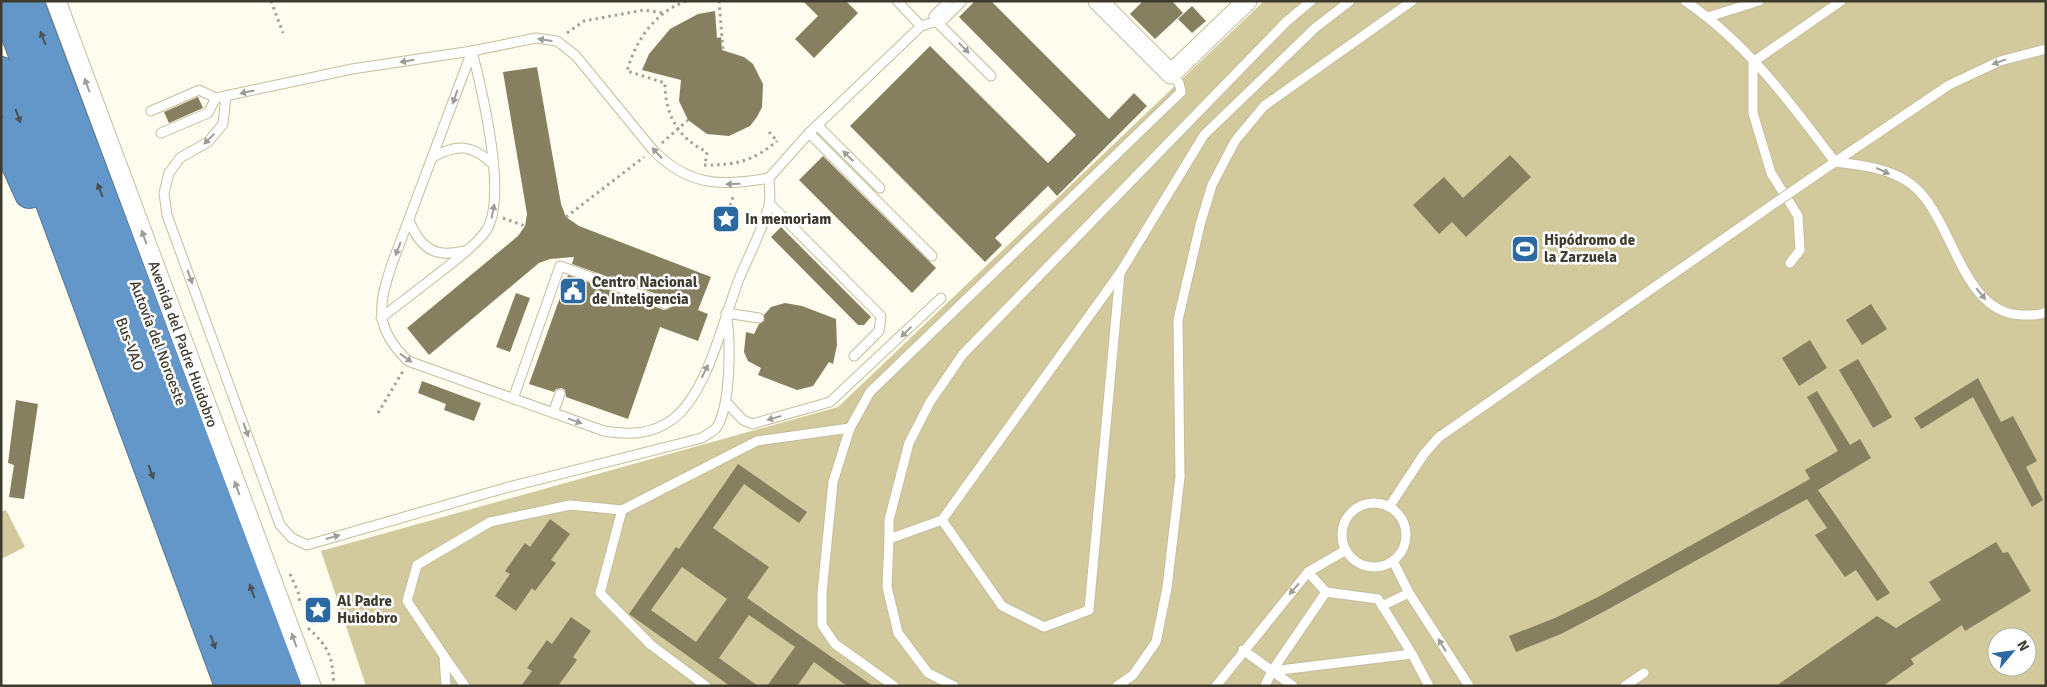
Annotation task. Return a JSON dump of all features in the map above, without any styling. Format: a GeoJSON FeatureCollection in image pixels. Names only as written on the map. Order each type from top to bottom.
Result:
{"type":"FeatureCollection","features":[{"type":"Feature","properties":{"kind":"highway","name":"Bus-VAO"},"geometry":{"type":"LineString","coordinates":[[3,1],[258,686]]}},
{"type":"Feature","properties":{"kind":"highway","name":"Autovía del Noroeste"},"geometry":{"type":"LineString","coordinates":[[29,1],[287,686]]}},
{"type":"Feature","properties":{"kind":"highway"},"geometry":{"type":"LineString","coordinates":[[1,71],[229,686]]}},
{"type":"Feature","properties":{"kind":"highway"},"geometry":{"type":"LineString","coordinates":[[1,132],[134,426]]}},
{"type":"Feature","properties":{"kind":"street","name":"Avenida del Padre Huidobro"},"geometry":{"type":"LineString","coordinates":[[56,1],[311,686]]}},
{"type":"Feature","properties":{"kind":"street"},"geometry":{"type":"LineString","coordinates":[[1098,1],[1171,74],[1247,1]]}},
{"type":"Feature","properties":{"kind":"lane"},"geometry":{"type":"LineString","coordinates":[[949,1],[934,16],[936,21],[991,76]]}},
{"type":"Feature","properties":{"kind":"lane"},"geometry":{"type":"LineString","coordinates":[[472,51],[383,292],[380,318],[395,349],[408,361],[604,431],[629,436],[652,430],[673,419],[691,401],[711,360],[726,313],[770,204],[769,178],[788,153],[921,26],[944,19],[962,1]]}},
{"type":"Feature","properties":{"kind":"lane"},"geometry":{"type":"LineString","coordinates":[[954,686],[928,672],[898,633],[887,587],[889,520],[909,443],[930,402],[963,354],[1286,22],[1311,1]]}},
{"type":"Feature","properties":{"kind":"lane"},"geometry":{"type":"LineString","coordinates":[[889,538],[942,520],[1120,273],[1204,135],[1315,28],[1350,1]]}},
{"type":"Feature","properties":{"kind":"lane"},"geometry":{"type":"LineString","coordinates":[[1117,686],[1133,675],[1156,642],[1167,588],[1180,477],[1178,320],[1200,225],[1212,185],[1236,141],[1264,106],[1412,1]]}},
{"type":"Feature","properties":{"kind":"lane"},"geometry":{"type":"LineString","coordinates":[[1685,1],[1708,17],[1781,89],[1835,162],[1873,166],[1912,184],[1934,210],[1972,283],[1988,304],[2013,315],[2040,315],[2046,312]]}},
{"type":"Feature","properties":{"kind":"lane"},"geometry":{"type":"LineString","coordinates":[[1708,17],[1759,1]]}},
{"type":"Feature","properties":{"kind":"lane"},"geometry":{"type":"LineString","coordinates":[[1754,62],[1841,1]]}},
{"type":"Feature","properties":{"kind":"lane"},"geometry":{"type":"LineString","coordinates":[[899,2],[921,26]]}},
{"type":"Feature","properties":{"kind":"lane"},"geometry":{"type":"LineString","coordinates":[[151,111],[199,90],[216,98],[352,69],[472,51],[536,38],[557,41],[576,56],[653,150],[666,163],[697,179],[717,184],[737,184],[769,178]]}},
{"type":"Feature","properties":{"kind":"lane"},"geometry":{"type":"LineString","coordinates":[[1390,507],[1424,454],[1439,437],[1791,192],[1949,85],[2000,61],[2046,49]]}},
{"type":"Feature","properties":{"kind":"lane"},"geometry":{"type":"LineString","coordinates":[[380,318],[468,250],[486,231],[493,215],[496,187],[472,51]]}},
{"type":"Feature","properties":{"kind":"lane"},"geometry":{"type":"LineString","coordinates":[[1754,62],[1753,113],[1771,173],[1798,216],[1800,250],[1790,263]]}},
{"type":"Feature","properties":{"kind":"lane"},"geometry":{"type":"LineString","coordinates":[[894,686],[835,644],[822,625],[822,593],[833,482],[850,428],[870,392],[1181,92],[1179,82],[1171,74]]}},
{"type":"Feature","properties":{"kind":"lane"},"geometry":{"type":"LineString","coordinates":[[226,96],[222,124],[208,142],[180,158],[169,173],[164,194],[167,215],[280,525],[292,538],[307,545],[505,488],[702,438],[717,428],[726,402],[729,329],[726,313]]}},
{"type":"Feature","properties":{"kind":"lane"},"geometry":{"type":"LineString","coordinates":[[161,133],[208,113],[216,98]]}},
{"type":"Feature","properties":{"kind":"lane"},"geometry":{"type":"LineString","coordinates":[[817,125],[880,188]]}},
{"type":"Feature","properties":{"kind":"lane"},"geometry":{"type":"LineString","coordinates":[[808,133],[932,256]]}},
{"type":"Feature","properties":{"kind":"lane"},"geometry":{"type":"LineString","coordinates":[[434,157],[448,149],[465,148],[481,153],[493,165]]}},
{"type":"Feature","properties":{"kind":"lane"},"geometry":{"type":"LineString","coordinates":[[770,204],[882,316],[879,331],[854,356]]}},
{"type":"Feature","properties":{"kind":"lane"},"geometry":{"type":"LineString","coordinates":[[409,220],[416,238],[431,250],[450,255],[468,250]]}},
{"type":"Feature","properties":{"kind":"lane"},"geometry":{"type":"LineString","coordinates":[[513,399],[560,266],[666,304]]}},
{"type":"Feature","properties":{"kind":"lane"},"geometry":{"type":"LineString","coordinates":[[942,520],[1002,606],[1044,627],[1089,610],[1120,273]]}},
{"type":"Feature","properties":{"kind":"lane"},"geometry":{"type":"LineString","coordinates":[[726,402],[743,420],[752,424],[830,402],[840,395],[941,298]]}},
{"type":"Feature","properties":{"kind":"lane"},"geometry":{"type":"LineString","coordinates":[[726,313],[759,318]]}},
{"type":"Feature","properties":{"kind":"lane"},"geometry":{"type":"LineString","coordinates":[[553,413],[560,394]]}},
{"type":"Feature","properties":{"kind":"lane"},"geometry":{"type":"LineString","coordinates":[[466,686],[407,601],[417,565],[490,522],[570,506],[622,510],[757,441],[850,428]]}},
{"type":"Feature","properties":{"kind":"lane"},"geometry":{"type":"LineString","coordinates":[[1378,503],[1390,507],[1401,518],[1406,533],[1405,544],[1400,553],[1393,561],[1383,566],[1372,567],[1353,558],[1346,550],[1343,539],[1344,527],[1348,517],[1356,509],[1367,504],[1378,503]]}},
{"type":"Feature","properties":{"kind":"lane"},"geometry":{"type":"LineString","coordinates":[[622,510],[600,593],[651,646],[706,686]]}},
{"type":"Feature","properties":{"kind":"lane"},"geometry":{"type":"LineString","coordinates":[[1216,686],[1243,650],[1308,572],[1346,550]]}},
{"type":"Feature","properties":{"kind":"lane"},"geometry":{"type":"LineString","coordinates":[[1393,561],[1409,593],[1469,686]]}},
{"type":"Feature","properties":{"kind":"lane"},"geometry":{"type":"LineString","coordinates":[[1308,572],[1326,592],[1378,599],[1412,654],[1429,686]]}},
{"type":"Feature","properties":{"kind":"lane"},"geometry":{"type":"LineString","coordinates":[[1265,686],[1272,671],[1326,592]]}},
{"type":"Feature","properties":{"kind":"lane"},"geometry":{"type":"LineString","coordinates":[[1382,606],[1409,593]]}},
{"type":"Feature","properties":{"kind":"lane"},"geometry":{"type":"LineString","coordinates":[[1243,650],[1293,686]]}},
{"type":"Feature","properties":{"kind":"lane"},"geometry":{"type":"LineString","coordinates":[[1272,671],[1412,654]]}},
{"type":"Feature","properties":{"kind":"lane"},"geometry":{"type":"LineString","coordinates":[[444,656],[446,686]]}},
{"type":"Feature","properties":{"kind":"lane"},"geometry":{"type":"LineString","coordinates":[[1625,686],[1644,673]]}},
{"type":"Feature","properties":{"kind":"path"},"geometry":{"type":"LineString","coordinates":[[271,1],[283,33]]}},
{"type":"Feature","properties":{"kind":"path"},"geometry":{"type":"LineString","coordinates":[[686,1],[664,13],[640,39],[627,71],[665,83],[665,100],[669,116],[677,130],[691,143],[707,152],[705,165],[697,179]]}},
{"type":"Feature","properties":{"kind":"path"},"geometry":{"type":"LineString","coordinates":[[719,1],[723,50]]}},
{"type":"Feature","properties":{"kind":"path"},"geometry":{"type":"LineString","coordinates":[[557,41],[584,21],[644,10],[664,13]]}},
{"type":"Feature","properties":{"kind":"path"},"geometry":{"type":"LineString","coordinates":[[666,140],[688,120]]}},
{"type":"Feature","properties":{"kind":"path"},"geometry":{"type":"LineString","coordinates":[[769,132],[788,153]]}},
{"type":"Feature","properties":{"kind":"path"},"geometry":{"type":"LineString","coordinates":[[705,165],[736,164],[765,151],[777,141]]}},
{"type":"Feature","properties":{"kind":"path"},"geometry":{"type":"LineString","coordinates":[[566,217],[653,150]]}},
{"type":"Feature","properties":{"kind":"path"},"geometry":{"type":"LineString","coordinates":[[726,218],[737,184]]}},
{"type":"Feature","properties":{"kind":"path"},"geometry":{"type":"LineString","coordinates":[[508,220],[525,226]]}},
{"type":"Feature","properties":{"kind":"path"},"geometry":{"type":"LineString","coordinates":[[378,413],[404,369]]}},
{"type":"Feature","properties":{"kind":"shaded area","name":"Hipódromo de la Zarzuela"},"geometry":{"type":"Polygon","coordinates":[[[1264,1],[2046,1],[2046,686],[366,686],[321,551],[838,407],[1264,1]]]}},
{"type":"Feature","properties":{"kind":"shaded area"},"geometry":{"type":"Polygon","coordinates":[[[6,510],[25,547],[1,559],[1,512],[6,510]]]}},
{"type":"Feature","properties":{"kind":"building"},"geometry":{"type":"Polygon","coordinates":[[[803,1],[846,1],[858,13],[814,58],[795,39],[818,16],[803,1]]]}},
{"type":"Feature","properties":{"kind":"building"},"geometry":{"type":"Polygon","coordinates":[[[975,1],[991,1],[1109,119],[1134,93],[1147,106],[1057,196],[1048,186],[995,238],[1002,245],[985,262],[850,126],[930,46],[1048,163],[1076,135],[959,17],[975,1]]]}},
{"type":"Feature","properties":{"kind":"building"},"geometry":{"type":"Polygon","coordinates":[[[1143,1],[1172,1],[1183,13],[1155,39],[1130,14],[1143,1]]]}},
{"type":"Feature","properties":{"kind":"building"},"geometry":{"type":"Polygon","coordinates":[[[1192,6],[1206,21],[1192,33],[1178,19],[1192,6]]]}},
{"type":"Feature","properties":{"kind":"building"},"geometry":{"type":"Polygon","coordinates":[[[715,11],[717,38],[721,37],[722,50],[744,57],[753,64],[763,84],[762,107],[757,117],[750,126],[729,136],[707,134],[688,120],[679,101],[681,80],[642,70],[649,54],[670,29],[698,14],[715,11]]]}},
{"type":"Feature","properties":{"kind":"building"},"geometry":{"type":"Polygon","coordinates":[[[537,67],[561,204],[566,217],[579,226],[711,277],[698,310],[708,314],[698,341],[660,327],[628,419],[566,397],[565,390],[562,388],[556,389],[554,392],[529,384],[568,275],[664,310],[672,307],[672,302],[668,298],[572,264],[574,257],[550,259],[539,263],[429,355],[407,328],[518,236],[525,226],[527,214],[503,72],[537,67]]]}},
{"type":"Feature","properties":{"kind":"building"},"geometry":{"type":"Polygon","coordinates":[[[198,97],[203,108],[169,123],[164,112],[198,97]]]}},
{"type":"Feature","properties":{"kind":"building"},"geometry":{"type":"Polygon","coordinates":[[[1510,155],[1531,177],[1466,237],[1452,222],[1439,234],[1413,205],[1444,177],[1463,198],[1510,155]]]}},
{"type":"Feature","properties":{"kind":"building"},"geometry":{"type":"Polygon","coordinates":[[[823,156],[936,268],[912,293],[799,180],[823,156]]]}},
{"type":"Feature","properties":{"kind":"building"},"geometry":{"type":"Polygon","coordinates":[[[781,227],[871,317],[864,325],[858,325],[771,237],[781,227]]]}},
{"type":"Feature","properties":{"kind":"building"},"geometry":{"type":"Polygon","coordinates":[[[516,293],[530,298],[510,352],[496,347],[516,293]]]}},
{"type":"Feature","properties":{"kind":"building"},"geometry":{"type":"Polygon","coordinates":[[[785,303],[802,306],[836,319],[837,345],[833,364],[829,362],[813,386],[797,390],[758,375],[761,368],[748,361],[744,352],[746,332],[754,334],[759,324],[764,321],[764,315],[771,307],[785,303]]]}},
{"type":"Feature","properties":{"kind":"building"},"geometry":{"type":"Polygon","coordinates":[[[1871,304],[1887,329],[1862,345],[1846,320],[1871,304]]]}},
{"type":"Feature","properties":{"kind":"building"},"geometry":{"type":"Polygon","coordinates":[[[1810,340],[1827,368],[1799,386],[1782,358],[1810,340]]]}},
{"type":"Feature","properties":{"kind":"building"},"geometry":{"type":"Polygon","coordinates":[[[1858,359],[1892,417],[1873,428],[1839,370],[1858,359]]]}},
{"type":"Feature","properties":{"kind":"building"},"geometry":{"type":"Polygon","coordinates":[[[1978,378],[2001,422],[2013,416],[2037,461],[2026,467],[2043,500],[2032,507],[1973,397],[1921,429],[1914,418],[1978,378]]]}},
{"type":"Feature","properties":{"kind":"building"},"geometry":{"type":"Polygon","coordinates":[[[422,381],[481,403],[474,421],[444,410],[446,404],[418,393],[422,381]]]}},
{"type":"Feature","properties":{"kind":"building"},"geometry":{"type":"Polygon","coordinates":[[[1817,391],[1850,445],[1860,439],[1871,458],[1818,490],[1890,593],[1877,601],[1856,570],[1845,577],[1815,535],[1827,528],[1807,499],[1605,611],[1561,634],[1516,652],[1509,636],[1555,618],[1600,596],[1810,479],[1805,470],[1838,451],[1807,397],[1817,391]]]}},
{"type":"Feature","properties":{"kind":"building"},"geometry":{"type":"Polygon","coordinates":[[[16,400],[38,404],[24,499],[9,497],[14,465],[8,463],[16,400]]]}},
{"type":"Feature","properties":{"kind":"building"},"geometry":{"type":"Polygon","coordinates":[[[738,464],[807,512],[799,523],[744,484],[713,528],[769,567],[747,598],[873,686],[847,686],[814,662],[797,686],[767,686],[795,647],[749,615],[719,658],[758,686],[730,686],[629,614],[676,547],[679,549],[738,464]],[[682,567],[651,610],[696,642],[727,599],[682,567]]]}},
{"type":"Feature","properties":{"kind":"building"},"geometry":{"type":"Polygon","coordinates":[[[550,519],[570,534],[551,560],[556,563],[535,591],[532,588],[516,611],[495,596],[510,574],[505,571],[525,543],[530,547],[550,519]]]}},
{"type":"Feature","properties":{"kind":"building"},"geometry":{"type":"Polygon","coordinates":[[[1996,542],[2003,553],[2008,552],[2031,591],[1965,631],[1962,625],[1911,659],[1914,664],[1883,686],[1776,686],[1877,616],[1896,628],[1941,600],[1929,582],[1996,542]]]}},
{"type":"Feature","properties":{"kind":"building"},"geometry":{"type":"Polygon","coordinates":[[[571,617],[591,631],[573,657],[577,660],[558,686],[521,686],[532,671],[527,668],[547,640],[552,644],[571,617]]]}},
{"type":"Feature","properties":{"kind":"place","name":"In memoriam"},"geometry":{"type":"Point","coordinates":[726,219]}},
{"type":"Feature","properties":{"kind":"place","name":"Hipódromo de la Zarzuela"},"geometry":{"type":"Point","coordinates":[1525,249]}},
{"type":"Feature","properties":{"kind":"place","name":"Centro Nacional de Inteligencia"},"geometry":{"type":"Point","coordinates":[573,291]}},
{"type":"Feature","properties":{"kind":"place","name":"Al Padre Huidobro"},"geometry":{"type":"Point","coordinates":[318,610]}}]}
